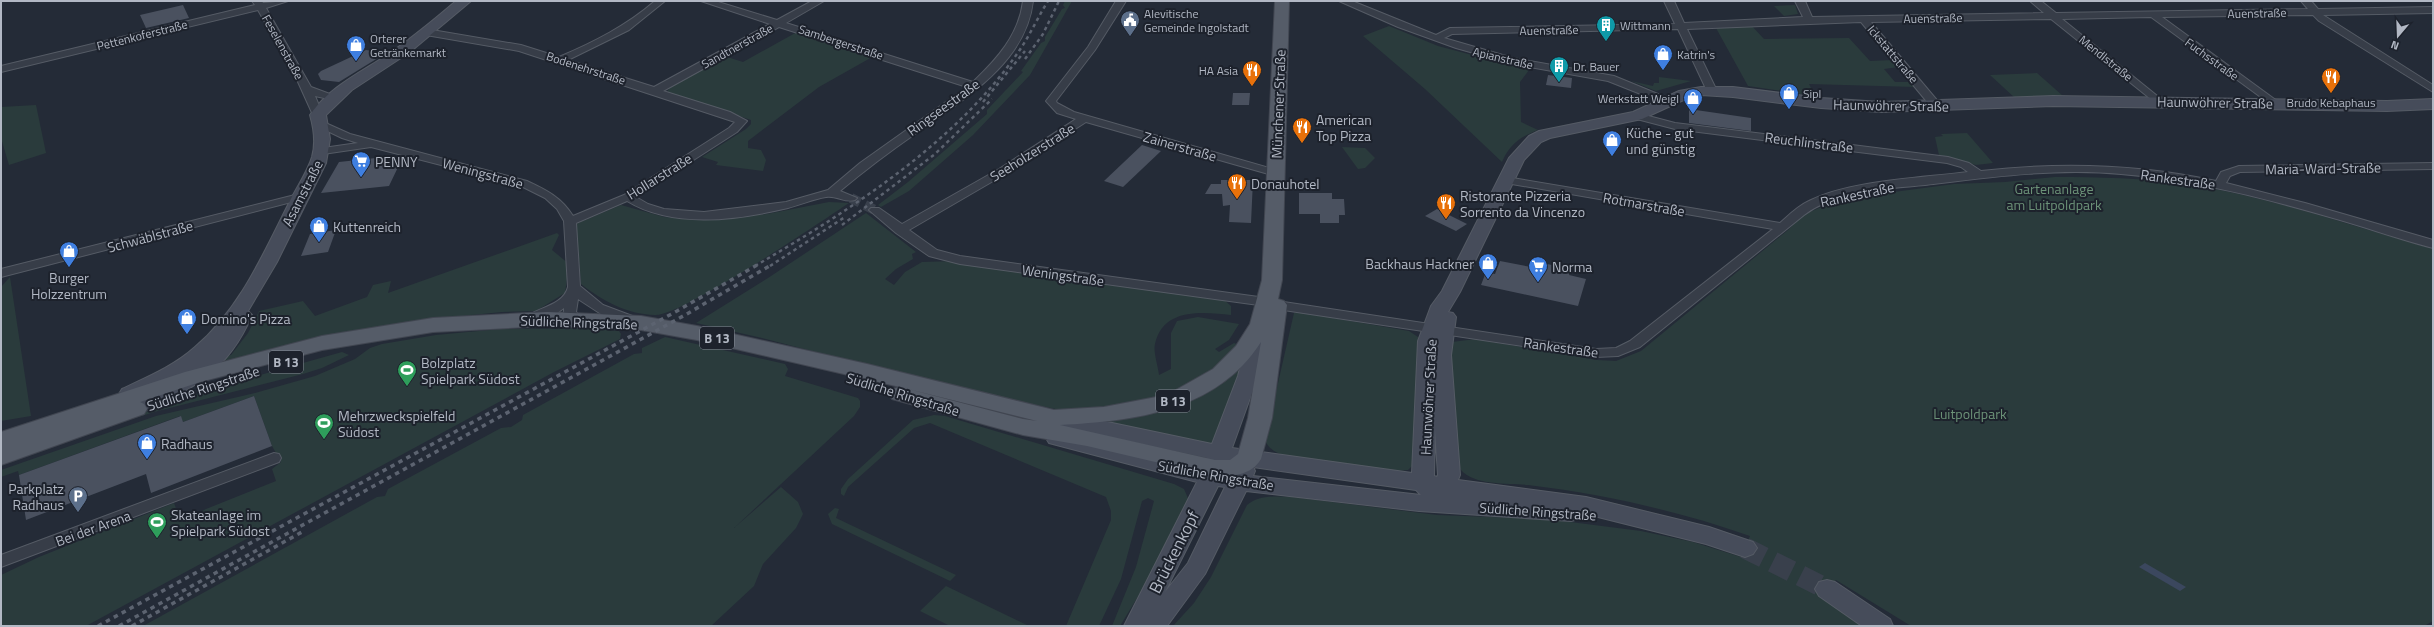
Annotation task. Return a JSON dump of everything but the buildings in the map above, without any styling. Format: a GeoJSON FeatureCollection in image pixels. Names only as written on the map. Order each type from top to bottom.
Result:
{"type":"FeatureCollection","features":[{"type":"Feature","properties":{"kind":"main road","name":"Münchener Straße"},"geometry":{"type":"LineString","coordinates":[[1261,324],[1277,295],[1272,280],[1282,1]]}},
{"type":"Feature","properties":{"kind":"main road","name":"Münchener Straße"},"geometry":{"type":"LineString","coordinates":[[1250,459],[1260,418],[1272,304]]}},
{"type":"Feature","properties":{"kind":"main road","name":"Südliche Ringstraße"},"geometry":{"type":"LineString","coordinates":[[1,457],[193,377],[329,342],[416,327],[529,319],[575,319],[641,323],[697,333],[1054,418]]}},
{"type":"Feature","properties":{"kind":"main road","name":"B 13"},"geometry":{"type":"LineString","coordinates":[[1054,418],[1104,416],[1143,410],[1174,401],[1198,389],[1234,363],[1244,352],[1261,324]]}},
{"type":"Feature","properties":{"kind":"main road","name":"Südliche Ringstraße"},"geometry":{"type":"LineString","coordinates":[[1,440],[28,431],[310,356],[457,325]]}},
{"type":"Feature","properties":{"kind":"main road","name":"Südliche Ringstraße"},"geometry":{"type":"LineString","coordinates":[[793,355],[842,375],[908,397],[1023,427],[1087,438],[1216,467]]}},
{"type":"Feature","properties":{"kind":"main road"},"geometry":{"type":"LineString","coordinates":[[1216,467],[1234,468],[1250,459]]}},
{"type":"Feature","properties":{"kind":"street","name":"Pettenkoferstraße"},"geometry":{"type":"LineString","coordinates":[[1,69],[259,4],[283,1]]}},
{"type":"Feature","properties":{"kind":"street"},"geometry":{"type":"LineString","coordinates":[[320,120],[333,97],[398,54],[464,1]]}},
{"type":"Feature","properties":{"kind":"street"},"geometry":{"type":"LineString","coordinates":[[562,59],[625,30],[644,17],[660,1]]}},
{"type":"Feature","properties":{"kind":"street","name":"Sambergerstraße"},"geometry":{"type":"LineString","coordinates":[[706,1],[975,86]]}},
{"type":"Feature","properties":{"kind":"street","name":"Sandtnerstraße"},"geometry":{"type":"LineString","coordinates":[[655,91],[819,1]]}},
{"type":"Feature","properties":{"kind":"street","name":"Ringseestraße"},"geometry":{"type":"LineString","coordinates":[[831,193],[864,165],[975,86],[1010,47],[1027,14],[1028,1]]}},
{"type":"Feature","properties":{"kind":"street","name":"Seeholzerstraße"},"geometry":{"type":"LineString","coordinates":[[1085,118],[1058,109],[1051,101],[1092,48],[1121,1]]}},
{"type":"Feature","properties":{"kind":"street","name":"Apianstraße"},"geometry":{"type":"LineString","coordinates":[[1344,1],[1436,40],[1500,58],[1610,78],[1631,85],[1666,101]]}},
{"type":"Feature","properties":{"kind":"street"},"geometry":{"type":"LineString","coordinates":[[1669,1],[1680,27],[1712,91]]}},
{"type":"Feature","properties":{"kind":"street"},"geometry":{"type":"LineString","coordinates":[[1800,1],[1809,20]]}},
{"type":"Feature","properties":{"kind":"street","name":"Mendlstraße"},"geometry":{"type":"LineString","coordinates":[[2035,1],[2158,101]]}},
{"type":"Feature","properties":{"kind":"street"},"geometry":{"type":"LineString","coordinates":[[2306,1],[2322,19],[2433,89]]}},
{"type":"Feature","properties":{"kind":"street","name":"Feselenstraße"},"geometry":{"type":"LineString","coordinates":[[259,4],[306,88],[306,93],[320,120]]}},
{"type":"Feature","properties":{"kind":"street","name":"Auenstraße"},"geometry":{"type":"LineString","coordinates":[[1436,40],[1450,31],[1680,27],[1809,20],[2433,10]]}},
{"type":"Feature","properties":{"kind":"street","name":"Fuchsstraße"},"geometry":{"type":"LineString","coordinates":[[2152,14],[2273,103]]}},
{"type":"Feature","properties":{"kind":"street","name":"Ickstattstraße"},"geometry":{"type":"LineString","coordinates":[[1864,19],[1938,107]]}},
{"type":"Feature","properties":{"kind":"street","name":"Bodenehrstraße"},"geometry":{"type":"LineString","coordinates":[[426,32],[498,42],[562,59],[726,114],[742,121]]}},
{"type":"Feature","properties":{"kind":"street"},"geometry":{"type":"LineString","coordinates":[[306,88],[314,94],[333,97]]}},
{"type":"Feature","properties":{"kind":"street","name":"Haunwöhrer Straße"},"geometry":{"type":"LineString","coordinates":[[1435,489],[1428,341],[1438,329],[1451,292],[1516,158],[1540,136],[1560,130],[1637,116],[1653,110],[1666,101],[1684,94],[1712,91],[1863,107],[1938,107],[2053,101],[2158,101],[2387,106],[2433,104]]}},
{"type":"Feature","properties":{"kind":"street","name":"Reuchlinstraße"},"geometry":{"type":"LineString","coordinates":[[1637,116],[1675,126],[1948,160],[1964,165],[1978,174]]}},
{"type":"Feature","properties":{"kind":"street","name":"Seeholzerstraße"},"geometry":{"type":"LineString","coordinates":[[900,230],[1003,171],[1085,118]]}},
{"type":"Feature","properties":{"kind":"street","name":"Zainerstraße"},"geometry":{"type":"LineString","coordinates":[[1085,118],[1276,173]]}},
{"type":"Feature","properties":{"kind":"street","name":"Weningstraße"},"geometry":{"type":"LineString","coordinates":[[320,120],[346,136],[523,183],[549,196],[561,207],[570,221]]}},
{"type":"Feature","properties":{"kind":"street","name":"Asamstraße"},"geometry":{"type":"LineString","coordinates":[[193,377],[224,352],[235,333],[244,305],[323,151],[320,120]]}},
{"type":"Feature","properties":{"kind":"street","name":"Hollarstraße"},"geometry":{"type":"LineString","coordinates":[[570,221],[628,197],[733,130],[742,121]]}},
{"type":"Feature","properties":{"kind":"street"},"geometry":{"type":"LineString","coordinates":[[323,151],[355,146],[377,145]]}},
{"type":"Feature","properties":{"kind":"street","name":"Maria-Ward-Straße"},"geometry":{"type":"LineString","coordinates":[[2220,184],[2225,174],[2239,169],[2433,166]]}},
{"type":"Feature","properties":{"kind":"street","name":"Rankestraße"},"geometry":{"type":"LineString","coordinates":[[1272,304],[1596,353],[1618,352],[1635,344],[1783,227],[1798,212],[1818,201],[1882,187],[1978,174],[2076,168],[2179,177],[2220,184],[2433,244]]}},
{"type":"Feature","properties":{"kind":"street","name":"Rotmarstraße"},"geometry":{"type":"LineString","coordinates":[[1506,180],[1783,227]]}},
{"type":"Feature","properties":{"kind":"street"},"geometry":{"type":"LineString","coordinates":[[628,197],[650,208],[666,212],[702,215],[768,208],[831,193],[851,198]]}},
{"type":"Feature","properties":{"kind":"street","name":"Schwäblstraße"},"geometry":{"type":"LineString","coordinates":[[1,273],[299,197]]}},
{"type":"Feature","properties":{"kind":"street","name":"Weningstraße"},"geometry":{"type":"LineString","coordinates":[[875,210],[933,253],[960,260],[1272,304]]}},
{"type":"Feature","properties":{"kind":"street"},"geometry":{"type":"LineString","coordinates":[[570,221],[573,291],[570,312],[575,319]]}},
{"type":"Feature","properties":{"kind":"street"},"geometry":{"type":"LineString","coordinates":[[529,319],[550,312],[573,291]]}},
{"type":"Feature","properties":{"kind":"street"},"geometry":{"type":"LineString","coordinates":[[573,291],[598,309],[641,323]]}},
{"type":"Feature","properties":{"kind":"street","name":"Asamstraße"},"geometry":{"type":"LineString","coordinates":[[117,408],[161,378],[191,360],[208,346],[244,305]]}},
{"type":"Feature","properties":{"kind":"street","name":"Münchener Straße"},"geometry":{"type":"LineString","coordinates":[[1216,467],[1248,376],[1261,324]]}},
{"type":"Feature","properties":{"kind":"street","name":"Haunwöhrer Straße"},"geometry":{"type":"LineString","coordinates":[[1435,489],[1441,355],[1438,329]]}},
{"type":"Feature","properties":{"kind":"street","name":"Südliche Ringstraße"},"geometry":{"type":"LineString","coordinates":[[1054,418],[1216,467],[1239,482],[1435,489],[1470,498]]}},
{"type":"Feature","properties":{"kind":"street","name":"Südliche Ringstraße"},"geometry":{"type":"LineString","coordinates":[[1,444],[28,431]]}},
{"type":"Feature","properties":{"kind":"street","name":"Bei der Arena"},"geometry":{"type":"LineString","coordinates":[[1,561],[185,493],[274,458]]}},
{"type":"Feature","properties":{"kind":"street","name":"Münchener Straße"},"geometry":{"type":"LineString","coordinates":[[1239,482],[1250,459]]}},
{"type":"Feature","properties":{"kind":"street","name":"Südliche Ringstraße"},"geometry":{"type":"LineString","coordinates":[[1250,459],[1435,489],[1470,498],[1654,522],[1745,548]]}},
{"type":"Feature","properties":{"kind":"street","name":"Brückenkopf"},"geometry":{"type":"LineString","coordinates":[[1136,626],[1216,467]]}},
{"type":"Feature","properties":{"kind":"street","name":"Brückenkopf"},"geometry":{"type":"LineString","coordinates":[[1153,626],[1197,568],[1239,482]]}},
{"type":"Feature","properties":{"kind":"street"},"geometry":{"type":"LineString","coordinates":[[1827,589],[1881,626]]}},
{"type":"Feature","properties":{"kind":"green space"},"geometry":{"type":"Polygon","coordinates":[[[1065,1],[1072,1],[1030,75],[973,135],[909,191],[881,207],[878,205],[908,182],[987,114],[987,110],[1023,72],[1021,71],[1041,43],[1045,41],[1045,37],[1062,9],[1065,8],[1063,5],[1065,1]]]}},
{"type":"Feature","properties":{"kind":"green space"},"geometry":{"type":"Polygon","coordinates":[[[1795,5],[1798,14],[1784,16],[1774,6],[1795,5]]]}},
{"type":"Feature","properties":{"kind":"green space"},"geometry":{"type":"Polygon","coordinates":[[[1751,25],[1764,39],[1849,38],[1870,61],[1893,60],[1899,67],[1884,69],[1895,82],[1911,82],[1915,87],[1809,84],[1815,96],[1748,86],[1716,28],[1751,25]]]}},
{"type":"Feature","properties":{"kind":"green space"},"geometry":{"type":"Polygon","coordinates":[[[1389,26],[1438,46],[1529,70],[1520,82],[1521,122],[1538,130],[1526,135],[1516,142],[1508,150],[1502,162],[1425,89],[1363,36],[1389,26]]]}},
{"type":"Feature","properties":{"kind":"green space"},"geometry":{"type":"Polygon","coordinates":[[[797,32],[874,56],[819,87],[748,141],[748,148],[761,150],[766,160],[763,171],[716,165],[718,162],[702,157],[746,129],[751,124],[751,120],[667,92],[671,86],[724,56],[743,62],[797,32]]]}},
{"type":"Feature","properties":{"kind":"green space"},"geometry":{"type":"Polygon","coordinates":[[[2037,73],[2063,96],[2015,98],[1990,75],[2037,73]]]}},
{"type":"Feature","properties":{"kind":"green space"},"geometry":{"type":"Polygon","coordinates":[[[1659,77],[1691,81],[1656,91],[1631,81],[1653,86],[1654,83],[1659,83],[1659,77]]]}},
{"type":"Feature","properties":{"kind":"green space"},"geometry":{"type":"Polygon","coordinates":[[[36,105],[46,153],[9,165],[1,138],[1,107],[36,105]]]}},
{"type":"Feature","properties":{"kind":"green space"},"geometry":{"type":"Polygon","coordinates":[[[1967,133],[1993,163],[1976,165],[1939,155],[1935,137],[1943,136],[1941,134],[1967,133]]]}},
{"type":"Feature","properties":{"kind":"green space"},"geometry":{"type":"Polygon","coordinates":[[[1342,147],[1365,148],[1375,158],[1365,168],[1358,169],[1342,147]]]}},
{"type":"Feature","properties":{"kind":"green space","name":"Luitpoldpark"},"geometry":{"type":"Polygon","coordinates":[[[2055,177],[2138,179],[2187,184],[2249,196],[2280,204],[2433,249],[2433,621],[2424,626],[1911,626],[1836,580],[1820,596],[1862,626],[1173,626],[1194,603],[1211,577],[1247,505],[1257,499],[1268,497],[1292,497],[1437,515],[1547,519],[1641,531],[1693,542],[1741,557],[1750,536],[1723,527],[1668,511],[1612,498],[1528,485],[1493,483],[1475,479],[1467,475],[1461,470],[1456,455],[1447,401],[1446,384],[1452,342],[1475,339],[1597,360],[1616,361],[1641,351],[1788,230],[1803,215],[1826,205],[1856,197],[1954,184],[2005,182],[2055,177]]]}},
{"type":"Feature","properties":{"kind":"green space"},"geometry":{"type":"Polygon","coordinates":[[[829,202],[849,203],[751,267],[692,301],[670,311],[655,315],[634,312],[615,306],[581,284],[576,224],[621,205],[664,217],[699,220],[767,214],[829,202]]]}},
{"type":"Feature","properties":{"kind":"green space"},"geometry":{"type":"Polygon","coordinates":[[[866,213],[916,252],[912,254],[913,259],[896,269],[885,279],[894,285],[905,272],[922,262],[957,261],[1107,285],[1223,299],[1231,306],[1231,315],[1209,313],[1186,314],[1166,323],[1159,332],[1155,344],[1155,355],[1159,375],[1171,369],[1171,333],[1177,321],[1198,317],[1239,324],[1229,340],[1215,349],[1219,352],[1234,343],[1239,345],[1210,376],[1181,391],[1141,404],[1100,411],[1082,412],[1051,408],[939,384],[762,338],[696,323],[768,278],[866,213]]]}},
{"type":"Feature","properties":{"kind":"green space"},"geometry":{"type":"Polygon","coordinates":[[[557,233],[559,235],[552,250],[569,264],[565,293],[536,311],[502,312],[412,321],[371,328],[217,366],[225,356],[231,355],[248,333],[259,311],[303,301],[315,316],[367,297],[373,285],[391,281],[388,293],[557,233]]]}},
{"type":"Feature","properties":{"kind":"green space"},"geometry":{"type":"Polygon","coordinates":[[[10,277],[31,416],[1,421],[1,287],[10,277]]]}},
{"type":"Feature","properties":{"kind":"green space"},"geometry":{"type":"Polygon","coordinates":[[[1298,312],[1409,331],[1418,337],[1421,343],[1413,465],[1408,470],[1398,471],[1286,456],[1279,454],[1269,446],[1265,440],[1294,313],[1298,312]]]}},
{"type":"Feature","properties":{"kind":"green space"},"geometry":{"type":"Polygon","coordinates":[[[585,328],[619,331],[621,334],[620,339],[554,372],[86,626],[1,626],[1,575],[39,557],[174,503],[181,522],[206,509],[276,481],[272,469],[281,462],[272,446],[254,396],[183,422],[180,416],[19,475],[18,471],[1,477],[1,470],[156,416],[255,393],[315,376],[355,359],[370,348],[382,344],[436,335],[500,329],[585,328]]]}},
{"type":"Feature","properties":{"kind":"green space"},"geometry":{"type":"Polygon","coordinates":[[[665,337],[785,364],[788,369],[785,376],[858,398],[860,401],[860,407],[854,416],[734,528],[781,487],[798,502],[803,514],[796,528],[763,564],[754,586],[711,626],[143,626],[377,497],[385,496],[388,489],[501,428],[511,427],[522,420],[523,415],[634,354],[642,353],[642,348],[665,337]]]}},
{"type":"Feature","properties":{"kind":"green space"},"geometry":{"type":"Polygon","coordinates":[[[342,352],[349,355],[322,368],[303,374],[158,411],[85,433],[221,386],[342,352]]]}},
{"type":"Feature","properties":{"kind":"green space"},"geometry":{"type":"Polygon","coordinates":[[[1242,366],[1214,447],[1100,421],[1242,366]]]}},
{"type":"Feature","properties":{"kind":"green space"},"geometry":{"type":"Polygon","coordinates":[[[934,415],[945,416],[1174,484],[1184,489],[1190,503],[1170,544],[1120,626],[1112,626],[1136,567],[1154,501],[1148,498],[1142,501],[1121,579],[1099,626],[1066,626],[1111,520],[1111,511],[1106,497],[930,423],[914,428],[848,487],[844,496],[841,494],[841,489],[848,479],[913,420],[934,415]]]}},
{"type":"Feature","properties":{"kind":"green space"},"geometry":{"type":"Polygon","coordinates":[[[835,508],[839,509],[836,518],[956,575],[950,581],[832,524],[828,514],[835,508]]]}},
{"type":"Feature","properties":{"kind":"green space"},"geometry":{"type":"Polygon","coordinates":[[[946,586],[1029,626],[950,626],[920,611],[946,586]]]}},
{"type":"Feature","properties":{"kind":"water"},"geometry":{"type":"Polygon","coordinates":[[[2145,563],[2186,587],[2180,591],[2139,567],[2145,563]]]}},
{"type":"Feature","properties":{"kind":"tunnel"},"geometry":{"type":"LineString","coordinates":[[851,198],[875,210]]}},
{"type":"Feature","properties":{"kind":"tunnel"},"geometry":{"type":"LineString","coordinates":[[1745,548],[1827,589]]}},
{"type":"Feature","properties":{"kind":"railway"},"geometry":{"type":"LineString","coordinates":[[755,266],[791,245],[863,198],[933,145],[964,116],[993,84],[1023,45],[1048,1]]}},
{"type":"Feature","properties":{"kind":"railway"},"geometry":{"type":"LineString","coordinates":[[1025,59],[1043,34],[1059,1]]}},
{"type":"Feature","properties":{"kind":"railway"},"geometry":{"type":"LineString","coordinates":[[983,102],[1025,51]]}},
{"type":"Feature","properties":{"kind":"railway"},"geometry":{"type":"LineString","coordinates":[[842,225],[935,154],[992,99]]}},
{"type":"Feature","properties":{"kind":"railway"},"geometry":{"type":"LineString","coordinates":[[770,266],[845,217]]}},
{"type":"Feature","properties":{"kind":"railway"},"geometry":{"type":"LineString","coordinates":[[98,626],[677,311],[757,265]]}},
{"type":"Feature","properties":{"kind":"railway"},"geometry":{"type":"LineString","coordinates":[[119,626],[685,315],[771,265]]}},
{"type":"Feature","properties":{"kind":"railway"},"geometry":{"type":"LineString","coordinates":[[132,626],[302,532]]}},
{"type":"Feature","properties":{"kind":"place","name":"Alevitische Gemeinde Ingolstadt"},"geometry":{"type":"Point","coordinates":[1130,37]}},
{"type":"Feature","properties":{"kind":"place","name":"Wittmann"},"geometry":{"type":"Point","coordinates":[1606,42]}},
{"type":"Feature","properties":{"kind":"place","name":"Orterer Getränkemarkt"},"geometry":{"type":"Point","coordinates":[356,62]}},
{"type":"Feature","properties":{"kind":"place","name":"Katrin's"},"geometry":{"type":"Point","coordinates":[1663,71]}},
{"type":"Feature","properties":{"kind":"place","name":"Dr. Bauer"},"geometry":{"type":"Point","coordinates":[1559,83]}},
{"type":"Feature","properties":{"kind":"place","name":"HA Asia"},"geometry":{"type":"Point","coordinates":[1252,87]}},
{"type":"Feature","properties":{"kind":"place","name":"Brudo Kebaphaus"},"geometry":{"type":"Point","coordinates":[2331,94]}},
{"type":"Feature","properties":{"kind":"place","name":"Sipl"},"geometry":{"type":"Point","coordinates":[1789,110]}},
{"type":"Feature","properties":{"kind":"place","name":"Werkstatt Weigl"},"geometry":{"type":"Point","coordinates":[1693,115]}},
{"type":"Feature","properties":{"kind":"place","name":"American Top Pizza"},"geometry":{"type":"Point","coordinates":[1302,144]}},
{"type":"Feature","properties":{"kind":"place","name":"Küche - gut und günstig"},"geometry":{"type":"Point","coordinates":[1612,157]}},
{"type":"Feature","properties":{"kind":"place","name":"PENNY"},"geometry":{"type":"Point","coordinates":[361,178]}},
{"type":"Feature","properties":{"kind":"place","name":"Donauhotel"},"geometry":{"type":"Point","coordinates":[1237,200]}},
{"type":"Feature","properties":{"kind":"place","name":"Ristorante Pizzeria Sorrento da Vincenzo"},"geometry":{"type":"Point","coordinates":[1446,220]}},
{"type":"Feature","properties":{"kind":"place","name":"Kuttenreich"},"geometry":{"type":"Point","coordinates":[319,243]}},
{"type":"Feature","properties":{"kind":"place","name":"Burger Holzzentrum"},"geometry":{"type":"Point","coordinates":[69,268]}},
{"type":"Feature","properties":{"kind":"place","name":"Backhaus Hackner"},"geometry":{"type":"Point","coordinates":[1488,280]}},
{"type":"Feature","properties":{"kind":"place","name":"Norma"},"geometry":{"type":"Point","coordinates":[1538,283]}},
{"type":"Feature","properties":{"kind":"place","name":"Domino's Pizza"},"geometry":{"type":"Point","coordinates":[187,335]}},
{"type":"Feature","properties":{"kind":"place","name":"Bolzplatz Spielpark Südost"},"geometry":{"type":"Point","coordinates":[407,387]}},
{"type":"Feature","properties":{"kind":"place","name":"Mehrzweckspielfeld Südost"},"geometry":{"type":"Point","coordinates":[324,440]}},
{"type":"Feature","properties":{"kind":"place","name":"Radhaus"},"geometry":{"type":"Point","coordinates":[147,460]}},
{"type":"Feature","properties":{"kind":"place","name":"Parkplatz Radhaus"},"geometry":{"type":"Point","coordinates":[78,513]}},
{"type":"Feature","properties":{"kind":"place","name":"Skateanlage im Spielpark Südost"},"geometry":{"type":"Point","coordinates":[157,539]}},
{"type":"Feature","properties":{"kind":"park label","name":"Gartenanlage am Luitpoldpark"},"geometry":{"type":"Point","coordinates":[2054,196]}}]}
